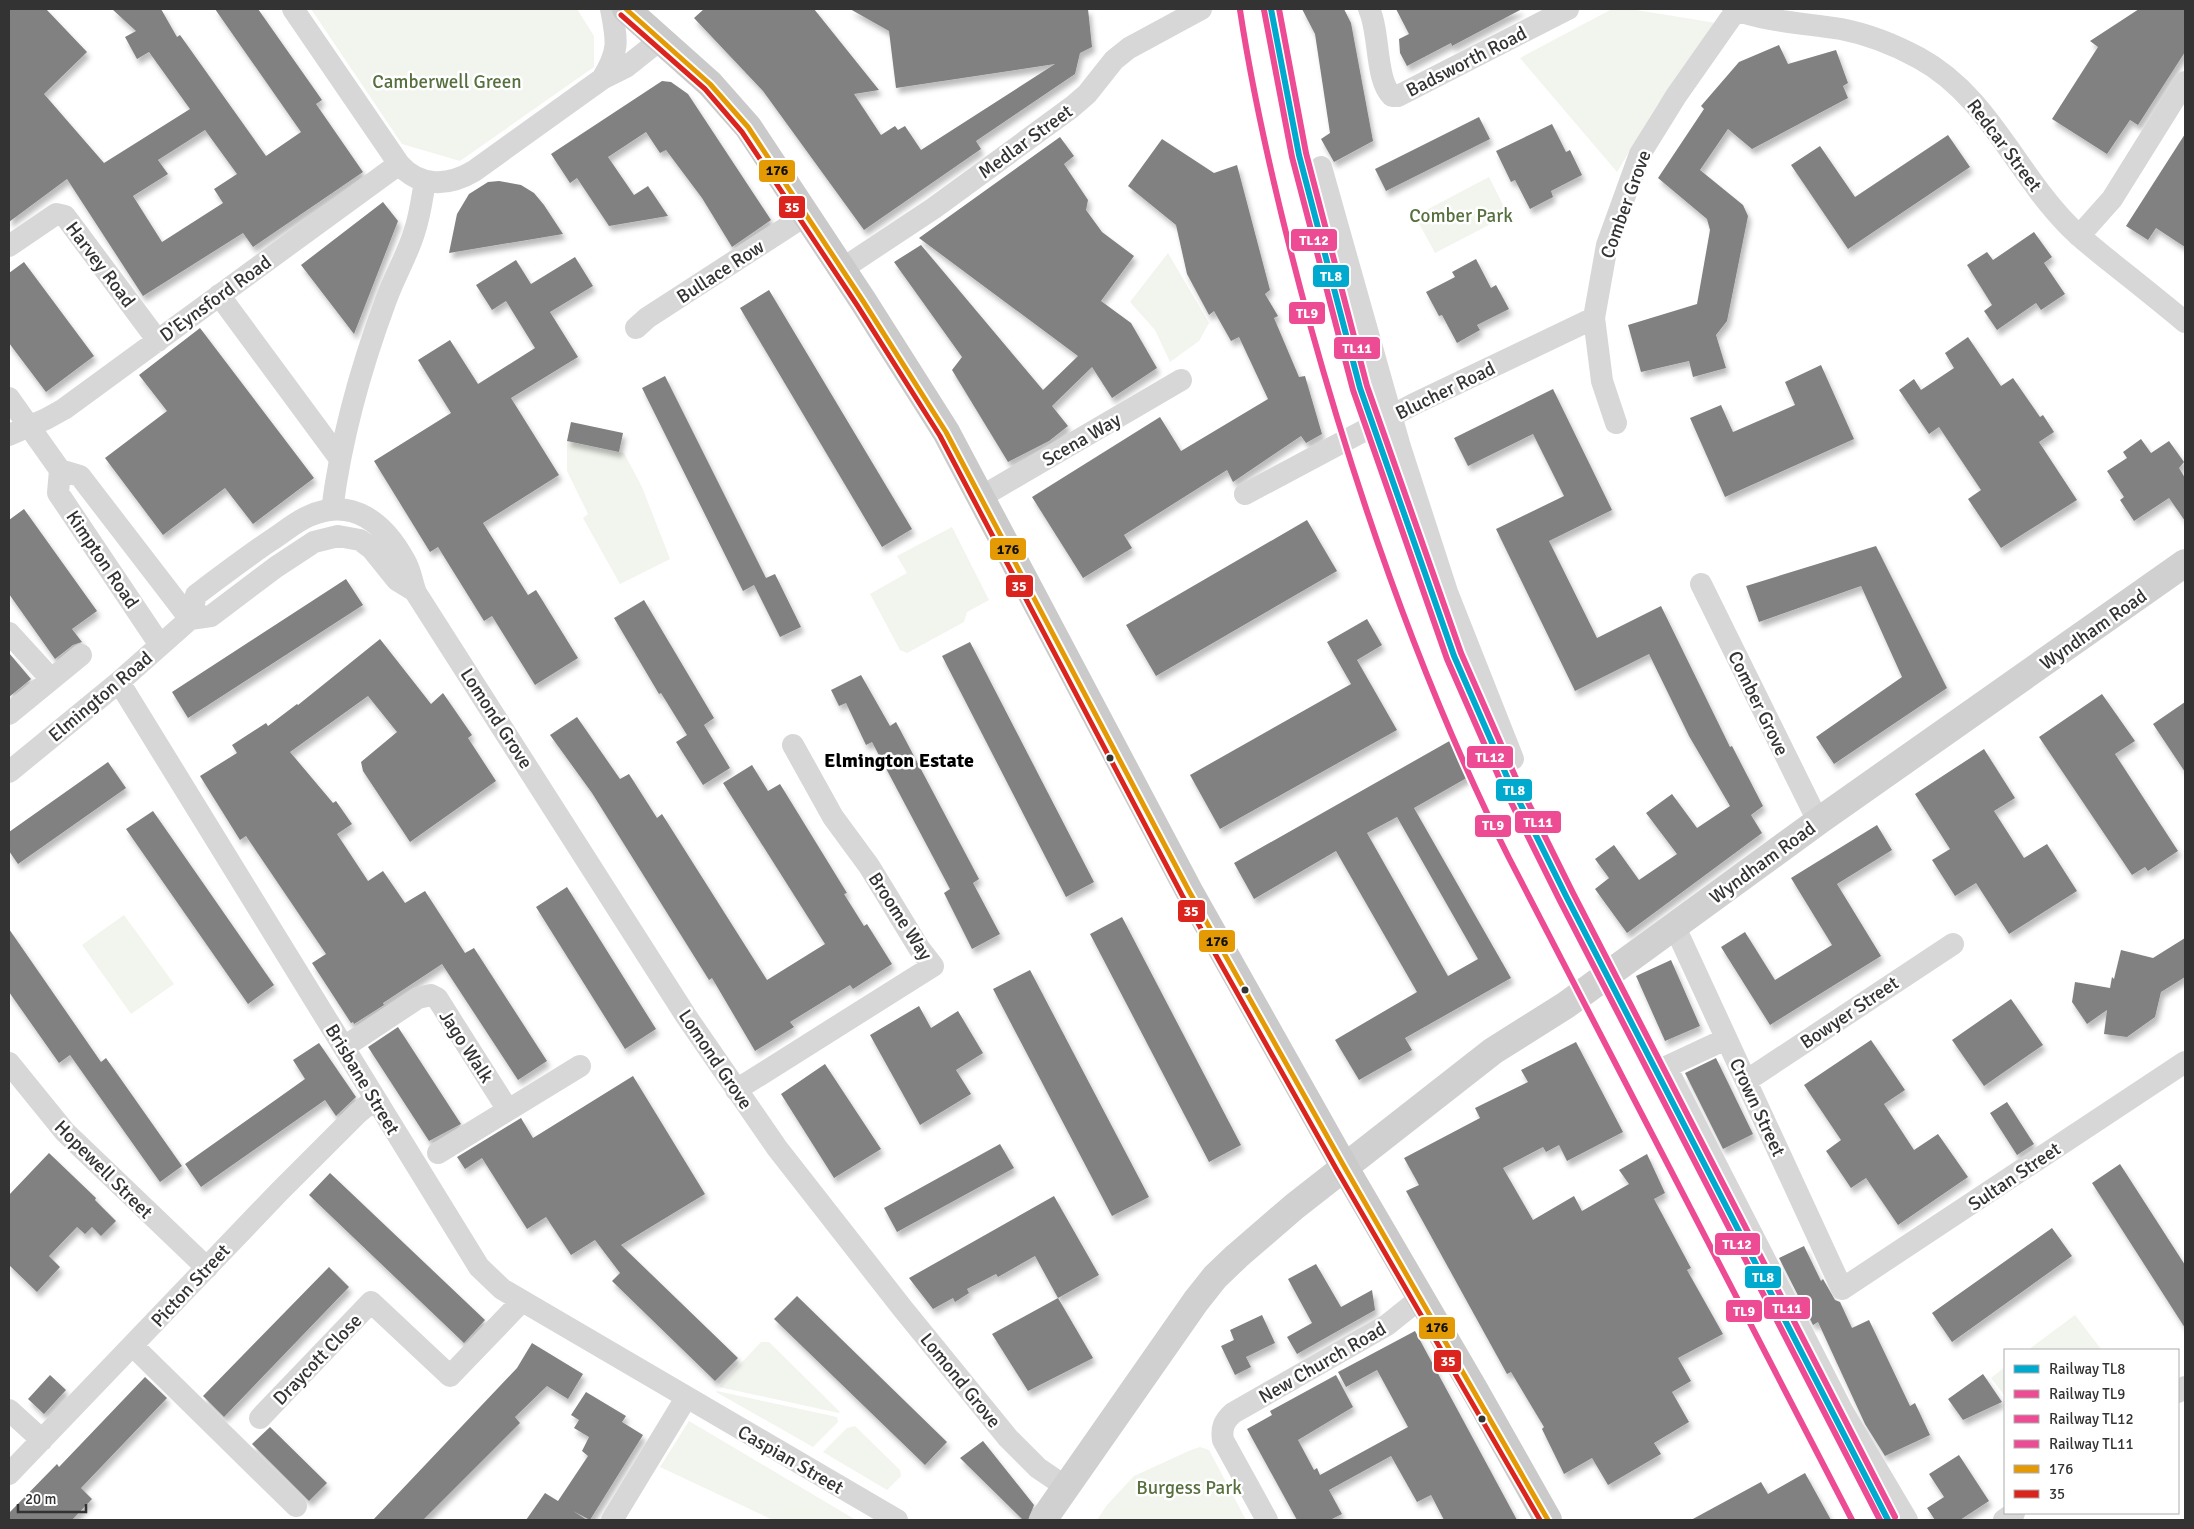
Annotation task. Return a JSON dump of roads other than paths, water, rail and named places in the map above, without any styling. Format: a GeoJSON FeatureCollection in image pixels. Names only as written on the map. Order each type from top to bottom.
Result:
{"type":"FeatureCollection","features":[{"type":"Feature","properties":{"kind":"main road"},"geometry":{"type":"LineString","coordinates":[[626,9],[730,105],[748,127],[842,269],[946,432],[1172,861],[1345,1168],[1422,1297],[1548,1520]]}},
{"type":"Feature","properties":{"kind":"street"},"geometry":{"type":"LineString","coordinates":[[294,9],[399,164],[407,173],[425,181],[437,183],[462,178],[602,79],[626,68],[656,36]]}},
{"type":"Feature","properties":{"kind":"street"},"geometry":{"type":"LineString","coordinates":[[602,79],[611,64],[617,48],[612,9]]}},
{"type":"Feature","properties":{"kind":"street","name":"Medlar Street"},"geometry":{"type":"LineString","coordinates":[[842,269],[934,208],[1072,107],[1087,94],[1114,60],[1129,48],[1201,9]]}},
{"type":"Feature","properties":{"kind":"street","name":"Badsworth Road"},"geometry":{"type":"LineString","coordinates":[[1369,9],[1373,20],[1384,87],[1392,96],[1398,96],[1568,9]]}},
{"type":"Feature","properties":{"kind":"street","name":"Redcar Street"},"geometry":{"type":"LineString","coordinates":[[1735,9],[1771,19],[1843,29],[1865,35],[1908,52],[1933,66],[1959,87],[1979,107],[2038,190],[2079,236],[2185,322]]}},
{"type":"Feature","properties":{"kind":"street","name":"Comber Grove"},"geometry":{"type":"LineString","coordinates":[[1616,423],[1602,381],[1594,318],[1607,245],[1640,154],[1676,96],[1735,9]]}},
{"type":"Feature","properties":{"kind":"street"},"geometry":{"type":"LineString","coordinates":[[2079,236],[2112,199],[2185,82]]}},
{"type":"Feature","properties":{"kind":"street","name":"D'Eynsford Road"},"geometry":{"type":"LineString","coordinates":[[18,431],[64,409],[399,164]]}},
{"type":"Feature","properties":{"kind":"street"},"geometry":{"type":"LineString","coordinates":[[1321,166],[1400,447],[1447,592],[1513,759]]}},
{"type":"Feature","properties":{"kind":"street"},"geometry":{"type":"LineString","coordinates":[[190,619],[196,595],[297,522],[316,513],[332,510],[340,459],[369,350],[386,299],[414,235],[421,209],[425,181]]}},
{"type":"Feature","properties":{"kind":"street","name":"Harvey Road"},"geometry":{"type":"LineString","coordinates":[[9,246],[56,214],[65,216],[158,340]]}},
{"type":"Feature","properties":{"kind":"street","name":"Bullace Row"},"geometry":{"type":"LineString","coordinates":[[636,328],[646,318],[806,215]]}},
{"type":"Feature","properties":{"kind":"street"},"geometry":{"type":"LineString","coordinates":[[220,295],[340,459]]}},
{"type":"Feature","properties":{"kind":"street","name":"Blucher Road"},"geometry":{"type":"LineString","coordinates":[[1245,494],[1392,415],[1594,318]]}},
{"type":"Feature","properties":{"kind":"street","name":"Scena Way"},"geometry":{"type":"LineString","coordinates":[[981,497],[1181,380]]}},
{"type":"Feature","properties":{"kind":"street"},"geometry":{"type":"LineString","coordinates":[[9,398],[18,431],[60,470]]}},
{"type":"Feature","properties":{"kind":"street","name":"Kimpton Road"},"geometry":{"type":"LineString","coordinates":[[160,645],[58,492],[60,470],[80,476],[190,619]]}},
{"type":"Feature","properties":{"kind":"street","name":"Lomond Grove"},"geometry":{"type":"LineString","coordinates":[[332,510],[350,510],[373,520],[380,526],[405,561],[411,573],[415,591],[676,999],[777,1148],[1003,1432],[1038,1468],[1066,1487]]}},
{"type":"Feature","properties":{"kind":"street","name":"Lomond Grove"},"geometry":{"type":"LineString","coordinates":[[338,536],[353,537],[367,545],[397,580],[415,591]]}},
{"type":"Feature","properties":{"kind":"street","name":"Elmington Road"},"geometry":{"type":"LineString","coordinates":[[9,772],[119,682],[190,619],[211,616],[298,552],[321,540],[338,536]]}},
{"type":"Feature","properties":{"kind":"street","name":"Wyndham Road"},"geometry":{"type":"LineString","coordinates":[[1066,1487],[1157,1354],[1215,1277],[1263,1232],[1493,1051],[1566,1005],[1820,820],[2185,563]]}},
{"type":"Feature","properties":{"kind":"street","name":"Comber Grove"},"geometry":{"type":"LineString","coordinates":[[1701,584],[1812,809],[1820,820]]}},
{"type":"Feature","properties":{"kind":"street"},"geometry":{"type":"LineString","coordinates":[[9,633],[51,679]]}},
{"type":"Feature","properties":{"kind":"street"},"geometry":{"type":"LineString","coordinates":[[9,714],[81,655]]}},
{"type":"Feature","properties":{"kind":"street","name":"Brisbane Street"},"geometry":{"type":"LineString","coordinates":[[119,682],[479,1267],[502,1289],[686,1398]]}},
{"type":"Feature","properties":{"kind":"street","name":"Broome Way"},"geometry":{"type":"LineString","coordinates":[[736,1090],[933,966],[919,948],[869,866],[838,823],[793,745]]}},
{"type":"Feature","properties":{"kind":"street","name":"Crown Street"},"geometry":{"type":"LineString","coordinates":[[1674,925],[1842,1289]]}},
{"type":"Feature","properties":{"kind":"street","name":"Bowyer Street"},"geometry":{"type":"LineString","coordinates":[[1746,1081],[1953,944]]}},
{"type":"Feature","properties":{"kind":"street","name":"Jago Walk"},"geometry":{"type":"LineString","coordinates":[[344,1047],[418,998],[431,995],[437,998],[508,1110]]}},
{"type":"Feature","properties":{"kind":"street"},"geometry":{"type":"LineString","coordinates":[[1726,1039],[1666,1067],[1842,1410],[1907,1520]]}},
{"type":"Feature","properties":{"kind":"street","name":"Sultan Street"},"geometry":{"type":"LineString","coordinates":[[1842,1289],[2185,1062]]}},
{"type":"Feature","properties":{"kind":"street","name":"Hopewell Street"},"geometry":{"type":"LineString","coordinates":[[9,1063],[65,1132],[207,1268]]}},
{"type":"Feature","properties":{"kind":"street"},"geometry":{"type":"LineString","coordinates":[[438,1153],[580,1066]]}},
{"type":"Feature","properties":{"kind":"street","name":"Picton Street"},"geometry":{"type":"LineString","coordinates":[[9,1474],[345,1126],[375,1099]]}},
{"type":"Feature","properties":{"kind":"street","name":"New Church Road"},"geometry":{"type":"LineString","coordinates":[[1267,1520],[1223,1440],[1223,1426],[1233,1413],[1387,1326],[1422,1297]]}},
{"type":"Feature","properties":{"kind":"street","name":"Draycott Close"},"geometry":{"type":"LineString","coordinates":[[260,1418],[371,1302],[450,1376],[522,1301]]}},
{"type":"Feature","properties":{"kind":"street"},"geometry":{"type":"LineString","coordinates":[[133,1346],[296,1506]]}},
{"type":"Feature","properties":{"kind":"street"},"geometry":{"type":"LineString","coordinates":[[612,1520],[686,1398]]}},
{"type":"Feature","properties":{"kind":"street","name":"Caspian Street"},"geometry":{"type":"LineString","coordinates":[[686,1398],[897,1520]]}},
{"type":"Feature","properties":{"kind":"street"},"geometry":{"type":"LineString","coordinates":[[9,1410],[42,1440]]}},
{"type":"Feature","properties":{"kind":"street"},"geometry":{"type":"LineString","coordinates":[[1043,1520],[1066,1487]]}},
{"type":"Feature","properties":{"kind":"rail line","name":"TL8"},"geometry":{"type":"LineString","coordinates":[[1271,9],[1299,155],[1360,388],[1454,656],[1508,779],[1566,896],[1888,1520]]}},
{"type":"Feature","properties":{"kind":"rail line","name":"TL11"},"geometry":{"type":"LineString","coordinates":[[1279,9],[1306,153],[1367,386],[1461,653],[1515,776],[1573,893],[1895,1517]]}},
{"type":"Feature","properties":{"kind":"rail line","name":"TL9"},"geometry":{"type":"LineString","coordinates":[[1240,10],[1270,166],[1309,321],[1372,527],[1421,661],[1478,793],[1509,858],[1852,1520]]}},
{"type":"Feature","properties":{"kind":"rail line","name":"TL12"},"geometry":{"type":"LineString","coordinates":[[1264,10],[1292,157],[1353,390],[1447,659],[1501,782],[1559,899],[1880,1520]]}},
{"type":"Feature","properties":{"kind":"district","name":"Elmington Estate"},"geometry":{"type":"Point","coordinates":[899,760]}},
{"type":"Feature","properties":{"kind":"park label","name":"Camberwell Green"},"geometry":{"type":"Point","coordinates":[447,81]}},
{"type":"Feature","properties":{"kind":"park label","name":"Comber Park"},"geometry":{"type":"Point","coordinates":[1461,215]}},
{"type":"Feature","properties":{"kind":"park label","name":"Burgess Park"},"geometry":{"type":"Point","coordinates":[1189,1487]}}]}
